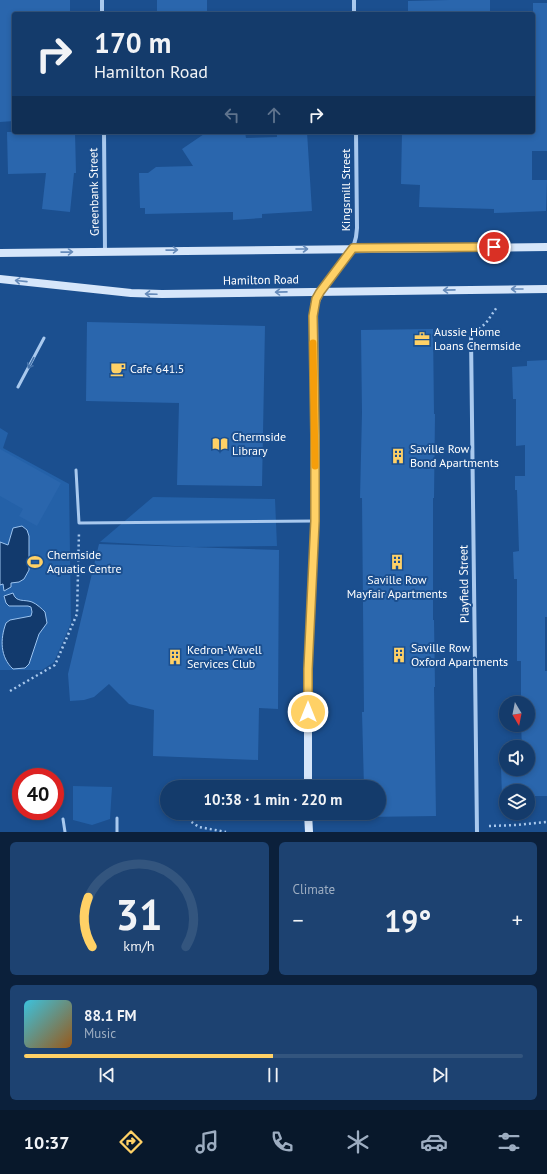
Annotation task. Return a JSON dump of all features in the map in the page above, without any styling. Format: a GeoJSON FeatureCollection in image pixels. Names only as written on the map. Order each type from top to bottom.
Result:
{"type":"FeatureCollection","features":[{"type":"Feature","properties":{"kind":"main road"},"geometry":{"type":"LineString","coordinates":[[0,253],[547,247]]}},
{"type":"Feature","properties":{"kind":"main road"},"geometry":{"type":"LineString","coordinates":[[308,780],[308,669],[315,521],[313,316],[316,299],[320,292],[353,248]]}},
{"type":"Feature","properties":{"kind":"main road","name":"Hamilton Road"},"geometry":{"type":"LineString","coordinates":[[0,279],[131,293],[162,294],[547,289]]}},
{"type":"Feature","properties":{"kind":"main road"},"geometry":{"type":"LineString","coordinates":[[308,820],[309,832]]}},
{"type":"Feature","properties":{"kind":"street"},"geometry":{"type":"LineString","coordinates":[[102,0],[102,12]]}},
{"type":"Feature","properties":{"kind":"street"},"geometry":{"type":"LineString","coordinates":[[354,0],[354,12]]}},
{"type":"Feature","properties":{"kind":"street","name":"Greenbank Street"},"geometry":{"type":"LineString","coordinates":[[104,134],[105,251]]}},
{"type":"Feature","properties":{"kind":"street","name":"Kingsmill Street"},"geometry":{"type":"LineString","coordinates":[[353,248],[357,228],[356,134]]}},
{"type":"Feature","properties":{"kind":"street","name":"Playfield Street"},"geometry":{"type":"LineString","coordinates":[[471,336],[477,832]]}},
{"type":"Feature","properties":{"kind":"lane"},"geometry":{"type":"LineString","coordinates":[[18,387],[44,338]]}},
{"type":"Feature","properties":{"kind":"lane"},"geometry":{"type":"LineString","coordinates":[[76,470],[79,523],[315,521]]}},
{"type":"Feature","properties":{"kind":"lane"},"geometry":{"type":"LineString","coordinates":[[117,818],[117,832]]}},
{"type":"Feature","properties":{"kind":"lane"},"geometry":{"type":"LineString","coordinates":[[63,820],[65,832]]}},
{"type":"Feature","properties":{"kind":"path"},"geometry":{"type":"LineString","coordinates":[[471,336],[486,323],[497,307]]}},
{"type":"Feature","properties":{"kind":"path"},"geometry":{"type":"LineString","coordinates":[[10,692],[55,665],[77,614],[79,523]]}},
{"type":"Feature","properties":{"kind":"path"},"geometry":{"type":"LineString","coordinates":[[190,820],[199,827],[226,832]]}},
{"type":"Feature","properties":{"kind":"path"},"geometry":{"type":"LineString","coordinates":[[489,826],[547,822]]}},
{"type":"Feature","properties":{"kind":"shaded area","name":"Chermside Aquatic Centre"},"geometry":{"type":"Polygon","coordinates":[[[0,428],[8,433],[3,448],[69,484],[71,623],[54,662],[42,670],[0,670],[0,428]]]}},
{"type":"Feature","properties":{"kind":"shaded area"},"geometry":{"type":"Polygon","coordinates":[[[153,497],[275,499],[277,546],[192,547],[100,542],[153,497]]]}},
{"type":"Feature","properties":{"kind":"shaded area"},"geometry":{"type":"Polygon","coordinates":[[[22,526],[27,530],[29,536],[29,570],[24,579],[19,582],[11,583],[11,587],[4,591],[3,584],[0,585],[0,542],[8,545],[13,528],[22,526]]]}},
{"type":"Feature","properties":{"kind":"shaded area"},"geometry":{"type":"Polygon","coordinates":[[[13,593],[16,598],[32,602],[41,608],[45,612],[47,623],[39,634],[29,664],[25,668],[13,669],[6,659],[2,648],[6,623],[10,620],[31,616],[32,612],[31,607],[9,606],[6,603],[4,596],[13,593]]]}},
{"type":"Feature","properties":{"kind":"shaded area"},"geometry":{"type":"Polygon","coordinates":[[[73,786],[112,787],[110,819],[92,825],[73,820],[73,786]]]}},
{"type":"Feature","properties":{"kind":"building"},"geometry":{"type":"Polygon","coordinates":[[[0,0],[70,0],[70,12],[12,12],[12,121],[0,122],[0,0]]]}},
{"type":"Feature","properties":{"kind":"building"},"geometry":{"type":"Polygon","coordinates":[[[157,0],[207,0],[207,12],[157,12],[157,0]]]}},
{"type":"Feature","properties":{"kind":"building"},"geometry":{"type":"Polygon","coordinates":[[[490,0],[490,12],[408,12],[408,1],[490,0]]]}},
{"type":"Feature","properties":{"kind":"building"},"geometry":{"type":"Polygon","coordinates":[[[533,3],[547,3],[547,151],[532,151],[532,180],[547,180],[546,211],[494,213],[494,209],[419,207],[420,185],[401,184],[402,134],[535,134],[535,12],[533,12],[533,3]]]}},
{"type":"Feature","properties":{"kind":"building"},"geometry":{"type":"Polygon","coordinates":[[[7,132],[12,132],[12,134],[75,134],[76,173],[74,173],[70,212],[42,209],[46,173],[8,174],[7,132]]]}},
{"type":"Feature","properties":{"kind":"building"},"geometry":{"type":"Polygon","coordinates":[[[204,134],[245,134],[246,138],[277,137],[277,134],[307,134],[312,211],[262,214],[262,218],[233,220],[233,212],[145,214],[145,208],[140,208],[139,173],[148,173],[156,167],[193,166],[182,149],[204,134]]]}},
{"type":"Feature","properties":{"kind":"building","name":"Chermside Library"},"geometry":{"type":"Polygon","coordinates":[[[87,322],[265,326],[262,486],[177,485],[179,403],[86,401],[87,322]]]}},
{"type":"Feature","properties":{"kind":"building"},"geometry":{"type":"Polygon","coordinates":[[[433,329],[435,414],[433,620],[436,816],[386,817],[386,780],[364,780],[362,712],[364,712],[362,498],[360,498],[362,413],[361,330],[433,329]]]}},
{"type":"Feature","properties":{"kind":"building"},"geometry":{"type":"Polygon","coordinates":[[[547,360],[547,617],[545,617],[545,671],[547,671],[547,796],[535,796],[535,784],[502,784],[501,776],[535,776],[535,740],[522,740],[521,732],[535,732],[535,696],[521,696],[521,661],[517,661],[517,579],[514,579],[513,552],[519,551],[517,490],[515,490],[515,476],[525,476],[525,445],[516,446],[516,399],[513,399],[512,367],[527,366],[527,361],[547,360]]]}},
{"type":"Feature","properties":{"kind":"building"},"geometry":{"type":"Polygon","coordinates":[[[0,449],[61,483],[37,526],[19,516],[23,509],[0,496],[0,449]]]}},
{"type":"Feature","properties":{"kind":"building","name":"Kedron-Wavell Services Club"},"geometry":{"type":"Polygon","coordinates":[[[99,544],[279,550],[278,709],[259,708],[258,760],[153,756],[154,710],[129,704],[109,684],[94,697],[84,700],[70,701],[68,674],[99,544]]]}},
{"type":"Feature","properties":{"kind":"slow traffic"},"geometry":{"type":"LineString","coordinates":[[313,343],[315,466]]}},
{"type":"Feature","properties":{"kind":"place","name":"Aussie Home Loans Chermside"},"geometry":{"type":"Point","coordinates":[422,339]}},
{"type":"Feature","properties":{"kind":"place","name":"Cafe 641.5"},"geometry":{"type":"Point","coordinates":[118,369]}},
{"type":"Feature","properties":{"kind":"place","name":"Chermside Library"},"geometry":{"type":"Point","coordinates":[220,444]}},
{"type":"Feature","properties":{"kind":"place","name":"Saville Row Bond Apartments"},"geometry":{"type":"Point","coordinates":[398,456]}},
{"type":"Feature","properties":{"kind":"place","name":"Chermside Aquatic Centre"},"geometry":{"type":"Point","coordinates":[35,562]}},
{"type":"Feature","properties":{"kind":"place","name":"Saville Row Mayfair Apartments"},"geometry":{"type":"Point","coordinates":[397,562]}},
{"type":"Feature","properties":{"kind":"place","name":"Saville Row Oxford Apartments"},"geometry":{"type":"Point","coordinates":[399,655]}},
{"type":"Feature","properties":{"kind":"place","name":"Kedron-Wavell Services Club"},"geometry":{"type":"Point","coordinates":[175,657]}},
{"type":"Feature","properties":{"kind":"route"},"geometry":{"type":"LineString","coordinates":[[308,712],[308,669],[315,521],[313,316],[316,299],[353,248],[494,247]]}}]}
